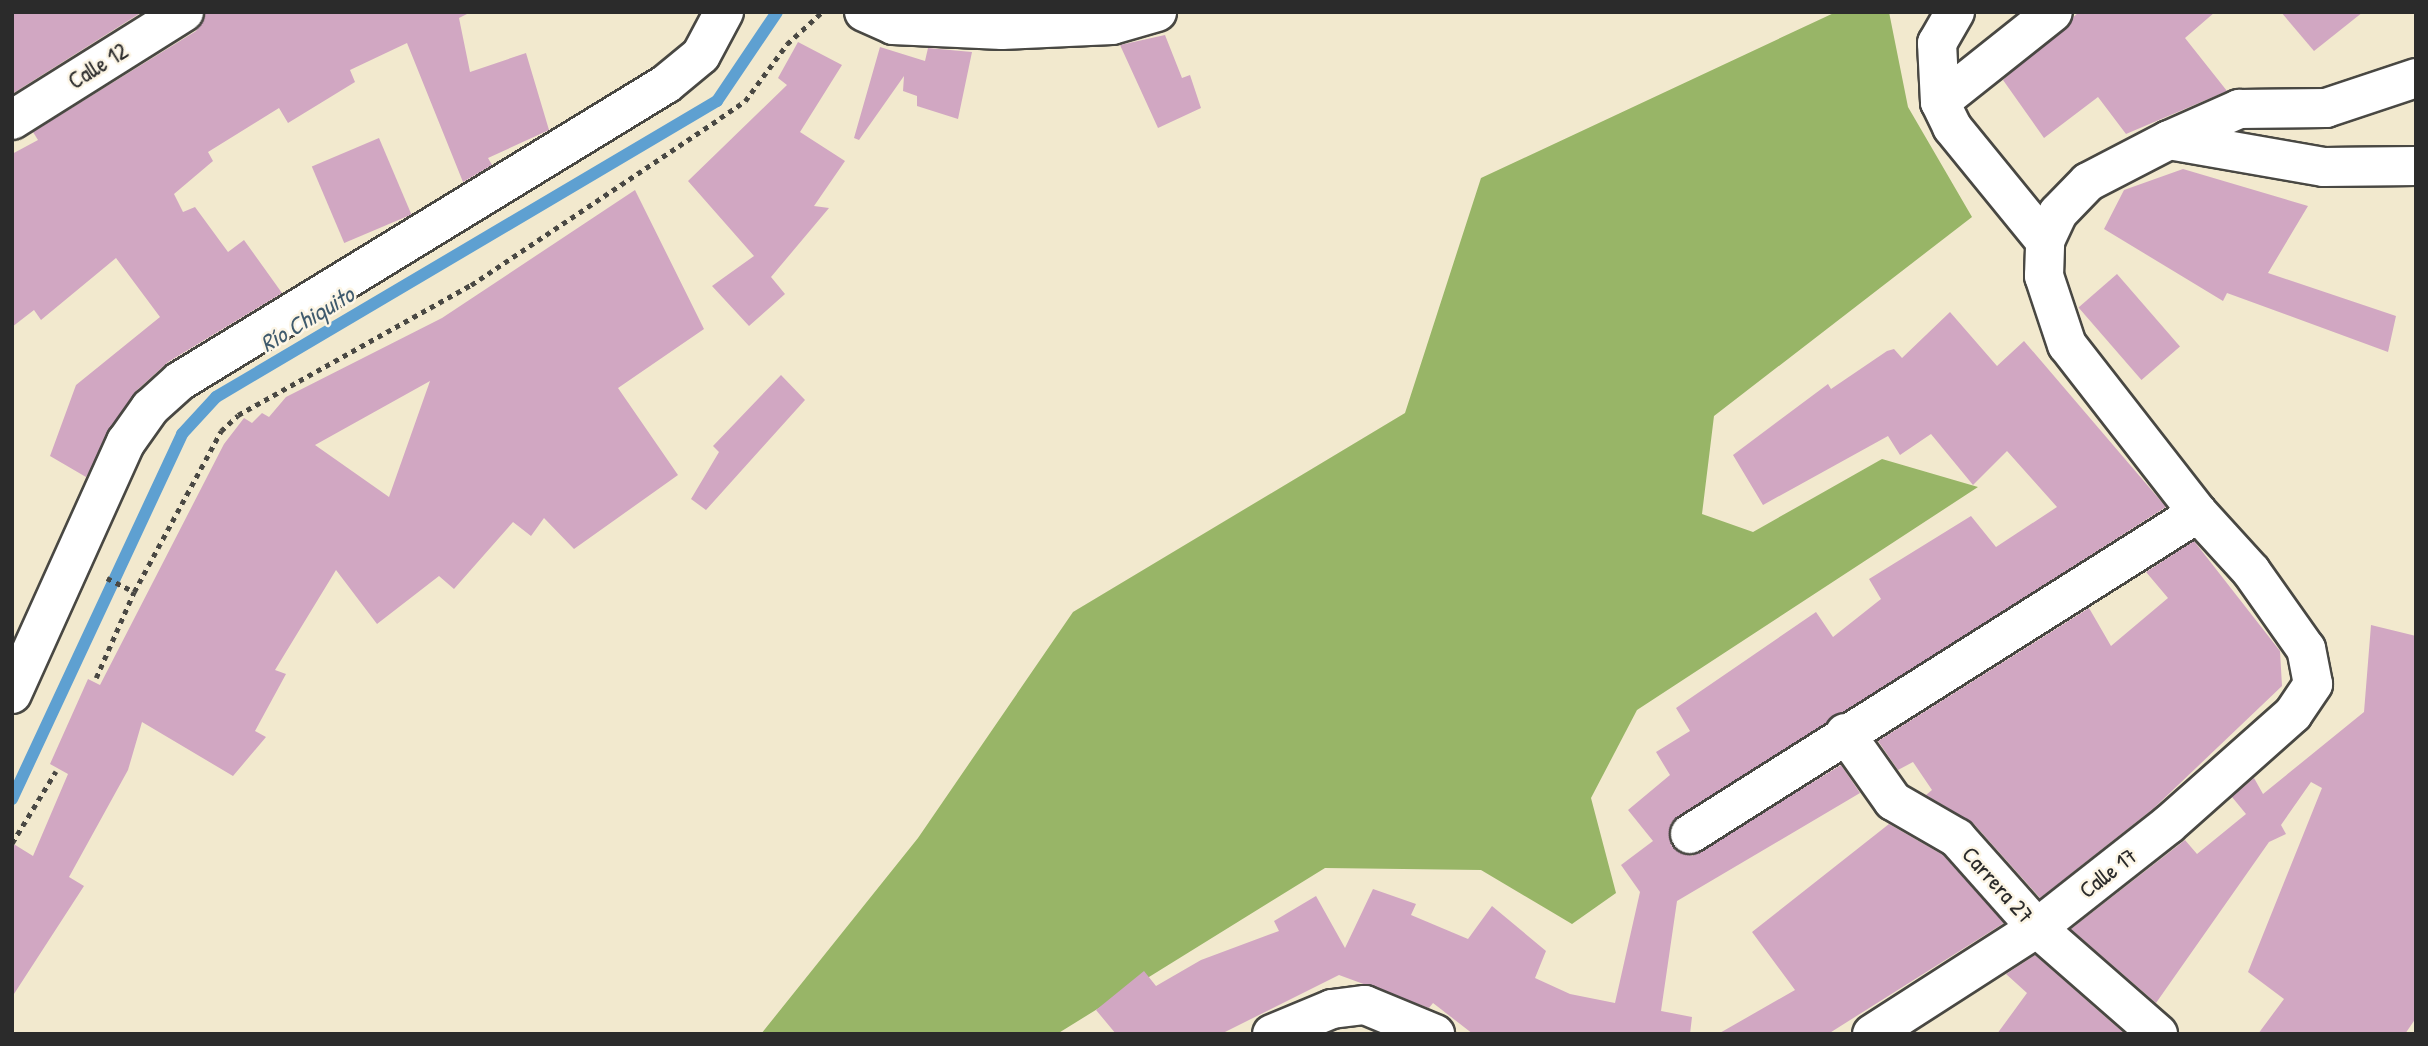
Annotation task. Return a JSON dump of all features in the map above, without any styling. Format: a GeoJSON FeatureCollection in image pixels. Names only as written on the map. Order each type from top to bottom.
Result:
{"type":"FeatureCollection","features":[{"type":"Feature","properties":{"kind":"street","name":"Calle 12"},"geometry":{"type":"LineString","coordinates":[[12,120],[184,12]]}},
{"type":"Feature","properties":{"kind":"street"},"geometry":{"type":"LineString","coordinates":[[12,694],[126,442],[150,408],[180,381],[666,85],[701,55],[724,12]]}},
{"type":"Feature","properties":{"kind":"street"},"geometry":{"type":"LineString","coordinates":[[864,12],[893,25],[1002,30],[1112,25],[1157,12]]}},
{"type":"Feature","properties":{"kind":"street"},"geometry":{"type":"LineString","coordinates":[[1955,12],[1937,43],[1940,102],[1952,127],[2045,242]]}},
{"type":"Feature","properties":{"kind":"street"},"geometry":{"type":"LineString","coordinates":[[1940,102],[2053,12]]}},
{"type":"Feature","properties":{"kind":"street"},"geometry":{"type":"LineString","coordinates":[[1690,834],[1845,733],[2198,513],[2067,345],[2044,276],[2045,242],[2058,213],[2088,182],[2169,140],[2239,109],[2326,108],[2416,78]]}},
{"type":"Feature","properties":{"kind":"street"},"geometry":{"type":"LineString","coordinates":[[2169,140],[2324,167],[2416,166]]}},
{"type":"Feature","properties":{"kind":"street","name":"Calle 17"},"geometry":{"type":"LineString","coordinates":[[1878,1032],[2037,928],[2179,816],[2293,714],[2313,684],[2306,649],[2251,571],[2198,513]]}},
{"type":"Feature","properties":{"kind":"street","name":"Carrera 27"},"geometry":{"type":"LineString","coordinates":[[1845,733],[1894,801],[1957,838],[2037,928],[2158,1034]]}},
{"type":"Feature","properties":{"kind":"street"},"geometry":{"type":"LineString","coordinates":[[1272,1034],[1332,1009],[1365,1005],[1435,1034]]}},
{"type":"Feature","properties":{"kind":"path"},"geometry":{"type":"LineString","coordinates":[[96,678],[134,592],[229,423],[471,285],[728,113],[822,12]]}},
{"type":"Feature","properties":{"kind":"path"},"geometry":{"type":"LineString","coordinates":[[12,843],[56,771]]}},
{"type":"Feature","properties":{"kind":"green space"},"geometry":{"type":"Polygon","coordinates":[[[1836,12],[1889,12],[1908,107],[1972,217],[1714,416],[1702,514],[1753,532],[1882,459],[1978,487],[1637,710],[1591,798],[1616,893],[1572,924],[1481,870],[1325,868],[1057,1034],[761,1034],[918,838],[1073,612],[1405,413],[1481,178],[1836,12]]]}},
{"type":"Feature","properties":{"kind":"building"},"geometry":{"type":"Polygon","coordinates":[[[12,12],[142,12],[12,94],[12,12]]]}},
{"type":"Feature","properties":{"kind":"building"},"geometry":{"type":"Polygon","coordinates":[[[206,12],[471,12],[459,18],[470,72],[526,53],[549,130],[488,158],[492,165],[463,182],[407,43],[350,70],[355,82],[288,123],[279,108],[208,152],[213,161],[174,194],[183,212],[195,207],[228,252],[244,240],[282,293],[168,362],[135,392],[86,477],[50,456],[76,385],[160,317],[116,258],[41,320],[34,310],[12,327],[12,154],[38,140],[33,132],[196,31],[206,12]]]}},
{"type":"Feature","properties":{"kind":"building"},"geometry":{"type":"Polygon","coordinates":[[[2079,12],[2215,12],[2185,38],[2227,91],[2126,134],[2098,97],[2044,138],[2003,80],[2079,12]]]}},
{"type":"Feature","properties":{"kind":"building"},"geometry":{"type":"Polygon","coordinates":[[[2281,12],[2363,12],[2314,51],[2281,12]]]}},
{"type":"Feature","properties":{"kind":"building"},"geometry":{"type":"Polygon","coordinates":[[[1165,35],[1182,78],[1190,75],[1201,108],[1158,128],[1120,45],[1165,35]]]}},
{"type":"Feature","properties":{"kind":"building"},"geometry":{"type":"Polygon","coordinates":[[[798,42],[842,65],[800,132],[845,161],[814,206],[829,208],[771,277],[785,294],[749,326],[712,286],[754,256],[688,181],[787,85],[778,78],[798,42]]]}},
{"type":"Feature","properties":{"kind":"building"},"geometry":{"type":"Polygon","coordinates":[[[880,47],[925,61],[928,48],[972,52],[958,119],[917,106],[917,96],[903,91],[904,76],[859,140],[854,138],[880,47]]]}},
{"type":"Feature","properties":{"kind":"building"},"geometry":{"type":"Polygon","coordinates":[[[379,138],[411,214],[344,243],[312,167],[379,138]]]}},
{"type":"Feature","properties":{"kind":"building"},"geometry":{"type":"Polygon","coordinates":[[[2183,169],[2308,206],[2268,273],[2396,316],[2388,352],[2227,293],[2223,301],[2104,229],[2124,190],[2183,169]]]}},
{"type":"Feature","properties":{"kind":"building"},"geometry":{"type":"Polygon","coordinates":[[[635,190],[704,329],[618,388],[678,475],[574,549],[544,518],[531,536],[513,522],[454,589],[439,576],[377,624],[336,570],[275,670],[286,674],[255,731],[266,737],[233,776],[142,722],[128,770],[69,877],[84,886],[12,997],[12,843],[33,856],[68,774],[50,764],[88,679],[100,685],[224,444],[244,418],[252,423],[262,413],[269,417],[286,397],[442,318],[635,190]],[[430,381],[315,445],[389,497],[430,381]]]}},
{"type":"Feature","properties":{"kind":"building"},"geometry":{"type":"Polygon","coordinates":[[[2117,274],[2180,346],[2141,380],[2079,307],[2117,274]]]}},
{"type":"Feature","properties":{"kind":"building"},"geometry":{"type":"Polygon","coordinates":[[[1950,312],[1997,366],[2024,341],[2166,507],[1671,823],[1671,845],[1692,856],[1841,765],[1860,793],[1677,901],[1661,1011],[1692,1017],[1690,1034],[1473,1034],[1433,1003],[1429,1008],[1339,975],[1221,1034],[1116,1034],[1096,1010],[1144,971],[1156,986],[1201,960],[1279,931],[1274,921],[1316,896],[1345,948],[1373,889],[1416,904],[1411,915],[1468,939],[1492,906],[1546,951],[1535,978],[1570,994],[1615,1003],[1640,892],[1621,865],[1653,841],[1628,810],[1670,775],[1656,752],[1690,731],[1676,708],[1816,612],[1833,637],[1881,599],[1869,579],[1971,516],[1996,547],[2057,507],[2007,451],[1973,485],[1931,434],[1900,455],[1888,436],[1763,505],[1733,455],[1828,384],[1831,389],[1887,351],[1894,349],[1902,358],[1950,312]]]}},
{"type":"Feature","properties":{"kind":"building"},"geometry":{"type":"Polygon","coordinates":[[[781,375],[805,400],[706,510],[691,499],[719,452],[713,446],[781,375]]]}},
{"type":"Feature","properties":{"kind":"building"},"geometry":{"type":"Polygon","coordinates":[[[2194,541],[2280,651],[2282,686],[2154,808],[2040,898],[1973,823],[1926,795],[1932,790],[1913,762],[1898,770],[1878,741],[2089,608],[2111,646],[2168,598],[2146,572],[2194,541]]]}},
{"type":"Feature","properties":{"kind":"building"},"geometry":{"type":"Polygon","coordinates":[[[2371,625],[2416,636],[2416,1018],[2405,1034],[2258,1034],[2284,999],[2248,972],[2322,788],[2311,782],[2281,825],[2286,834],[2269,842],[2156,1003],[2071,929],[2185,840],[2197,854],[2246,814],[2232,797],[2254,778],[2263,794],[2364,712],[2371,625]]]}},
{"type":"Feature","properties":{"kind":"building"},"geometry":{"type":"Polygon","coordinates":[[[1889,824],[1943,855],[2004,923],[1828,1034],[1718,1034],[1795,990],[1752,932],[1889,824]]]}},
{"type":"Feature","properties":{"kind":"building"},"geometry":{"type":"Polygon","coordinates":[[[2035,955],[2125,1034],[1997,1034],[2027,993],[2006,974],[2035,955]]]}},
{"type":"Feature","properties":{"kind":"waterway","name":"Río Chiquito"},"geometry":{"type":"LineString","coordinates":[[12,799],[182,434],[216,397],[717,101],[777,12]]}}]}
